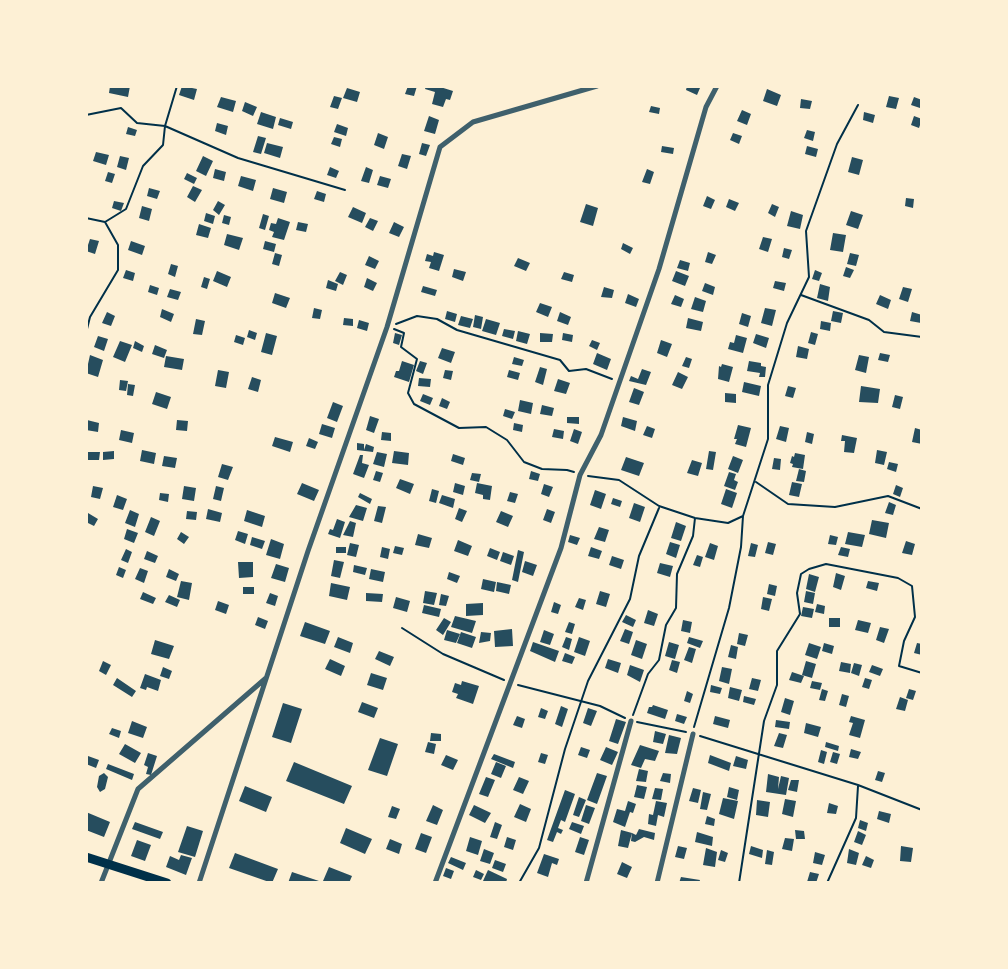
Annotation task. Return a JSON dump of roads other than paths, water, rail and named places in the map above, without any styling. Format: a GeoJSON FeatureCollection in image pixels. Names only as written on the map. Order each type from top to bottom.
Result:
{"type":"FeatureCollection","features":[{"type":"Feature","properties":{"kind":"main road"},"geometry":{"type":"LineString","coordinates":[[86,857],[167,883]]}},
{"type":"Feature","properties":{"kind":"street"},"geometry":{"type":"LineString","coordinates":[[198,883],[266,678],[387,327],[440,147],[473,122],[597,86]]}},
{"type":"Feature","properties":{"kind":"street"},"geometry":{"type":"LineString","coordinates":[[435,883],[561,548],[580,475],[601,435],[659,269],[706,107],[717,86]]}},
{"type":"Feature","properties":{"kind":"street"},"geometry":{"type":"LineString","coordinates":[[101,883],[138,789],[266,678]]}},
{"type":"Feature","properties":{"kind":"street"},"geometry":{"type":"LineString","coordinates":[[586,883],[631,720]]}},
{"type":"Feature","properties":{"kind":"street"},"geometry":{"type":"LineString","coordinates":[[657,883],[693,734]]}}]}
